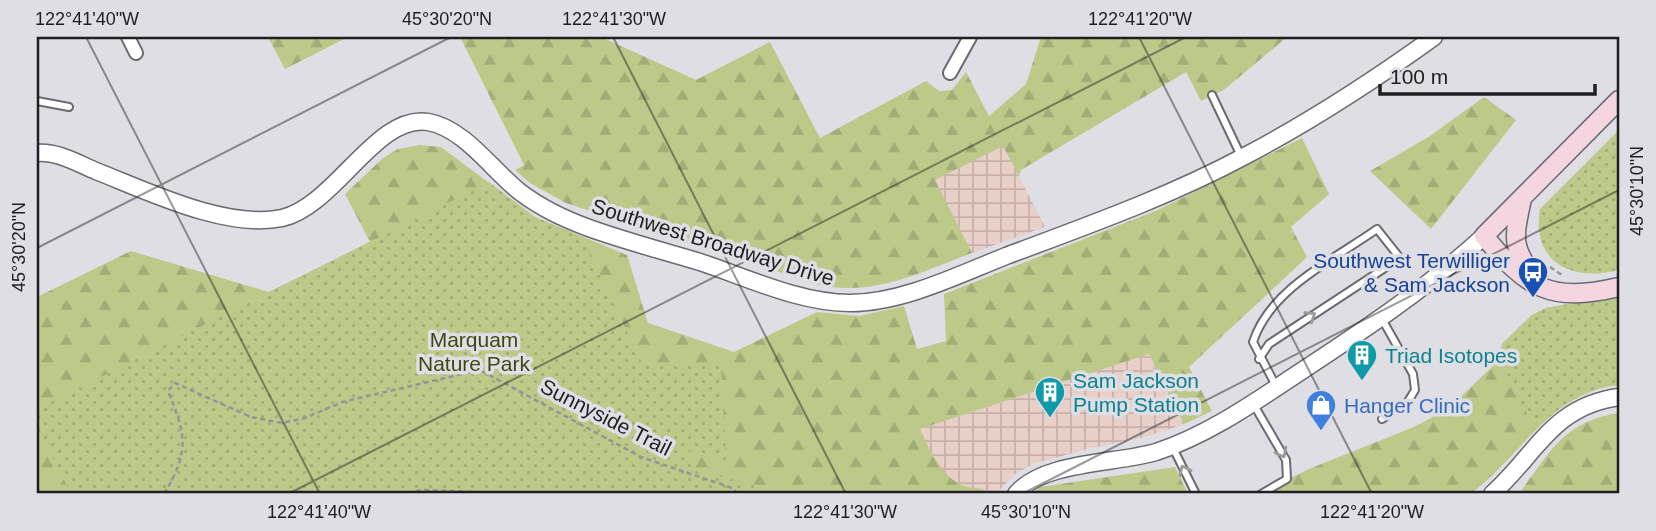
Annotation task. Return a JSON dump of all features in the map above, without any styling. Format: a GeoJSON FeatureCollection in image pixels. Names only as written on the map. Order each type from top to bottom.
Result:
{"type":"FeatureCollection","features":[{"type":"Feature","properties":{"kind":"main road"},"geometry":{"type":"LineString","coordinates":[[1619,100],[1484,236],[1521,278],[1548,291],[1572,295],[1619,287]]}},
{"type":"Feature","properties":{"kind":"main road"},"geometry":{"type":"LineString","coordinates":[[1522,199],[1515,244],[1523,262],[1548,291]]}},
{"type":"Feature","properties":{"kind":"street"},"geometry":{"type":"LineString","coordinates":[[128,37],[136,53]]}},
{"type":"Feature","properties":{"kind":"street"},"geometry":{"type":"LineString","coordinates":[[950,73],[970,37]]}},
{"type":"Feature","properties":{"kind":"street","name":"Southwest Broadway Drive"},"geometry":{"type":"LineString","coordinates":[[37,153],[65,158],[197,208],[241,219],[272,219],[293,215],[324,196],[394,130],[412,122],[429,122],[456,134],[523,195],[559,216],[773,287],[846,303],[890,298],[985,265],[1163,195],[1242,158],[1349,95],[1434,37]]}},
{"type":"Feature","properties":{"kind":"street"},"geometry":{"type":"LineString","coordinates":[[1016,494],[1035,478],[1131,459],[1172,445],[1253,403],[1434,279],[1484,236]]}},
{"type":"Feature","properties":{"kind":"street"},"geometry":{"type":"LineString","coordinates":[[1492,494],[1549,429],[1565,416],[1594,403],[1619,397]]}},
{"type":"Feature","properties":{"kind":"lane"},"geometry":{"type":"LineString","coordinates":[[1212,95],[1242,158]]}},
{"type":"Feature","properties":{"kind":"lane"},"geometry":{"type":"LineString","coordinates":[[37,101],[69,107]]}},
{"type":"Feature","properties":{"kind":"lane"},"geometry":{"type":"LineString","coordinates":[[1259,359],[1269,344],[1400,258],[1377,229],[1279,297],[1261,320],[1253,342],[1259,359],[1277,387]]}},
{"type":"Feature","properties":{"kind":"lane"},"geometry":{"type":"LineString","coordinates":[[1381,317],[1413,374],[1415,390],[1407,403],[1382,419]]}},
{"type":"Feature","properties":{"kind":"lane"},"geometry":{"type":"LineString","coordinates":[[1253,403],[1286,460],[1288,470],[1287,479],[1261,494]]}},
{"type":"Feature","properties":{"kind":"lane"},"geometry":{"type":"LineString","coordinates":[[1172,445],[1196,494]]}},
{"type":"Feature","properties":{"kind":"path"},"geometry":{"type":"LineString","coordinates":[[1545,264],[1566,278]]}},
{"type":"Feature","properties":{"kind":"path","name":"Sunnyside Trail"},"geometry":{"type":"LineString","coordinates":[[164,494],[175,475],[182,451],[183,429],[168,391],[175,383],[251,417],[282,422],[305,418],[342,402],[480,370],[641,457],[732,488],[739,494]]}},
{"type":"Feature","properties":{"kind":"path"},"geometry":{"type":"LineString","coordinates":[[399,494],[424,490],[527,494]]}},
{"type":"Feature","properties":{"kind":"shaded area"},"geometry":{"type":"Polygon","coordinates":[[[1003,145],[1045,227],[972,253],[934,180],[1003,145]]]}},
{"type":"Feature","properties":{"kind":"shaded area"},"geometry":{"type":"Polygon","coordinates":[[[1149,354],[1184,424],[1149,436],[1033,464],[1015,474],[996,494],[932,494],[920,429],[1149,354]]]}},
{"type":"Feature","properties":{"kind":"green space"},"geometry":{"type":"Polygon","coordinates":[[[268,37],[348,37],[285,69],[268,37]]]}},
{"type":"Feature","properties":{"kind":"green space"},"geometry":{"type":"Polygon","coordinates":[[[460,37],[601,37],[696,80],[770,42],[820,138],[926,81],[939,91],[952,90],[966,72],[989,116],[1026,84],[1041,37],[1287,37],[1225,89],[1201,101],[1186,72],[1021,170],[1019,176],[1003,146],[935,180],[972,253],[896,281],[857,288],[816,284],[566,203],[530,183],[515,170],[524,165],[460,37]]]}},
{"type":"Feature","properties":{"kind":"green space"},"geometry":{"type":"Polygon","coordinates":[[[1484,97],[1516,120],[1431,229],[1370,171],[1430,136],[1484,97]]]}},
{"type":"Feature","properties":{"kind":"green space"},"geometry":{"type":"Polygon","coordinates":[[[1619,130],[1619,270],[1586,273],[1571,270],[1558,264],[1542,243],[1539,228],[1540,209],[1619,130]]]}},
{"type":"Feature","properties":{"kind":"green space"},"geometry":{"type":"Polygon","coordinates":[[[1302,138],[1329,194],[1291,227],[1307,257],[1189,367],[1212,411],[1184,424],[1149,354],[920,429],[937,462],[949,476],[964,486],[986,491],[988,494],[37,494],[37,297],[131,251],[269,292],[370,242],[345,194],[383,158],[398,149],[420,145],[441,147],[535,217],[627,255],[648,323],[734,352],[817,312],[859,316],[904,306],[917,349],[946,341],[944,294],[1158,210],[1302,138]]]}},
{"type":"Feature","properties":{"kind":"green space","name":"Marquam Nature Park"},"geometry":{"type":"Polygon","coordinates":[[[489,182],[535,217],[582,237],[642,363],[721,366],[726,461],[684,450],[692,469],[787,494],[71,494],[37,427],[37,409],[489,182]]]}},
{"type":"Feature","properties":{"kind":"green space"},"geometry":{"type":"Polygon","coordinates":[[[1619,295],[1619,385],[1595,390],[1555,413],[1470,494],[1258,494],[1309,469],[1414,427],[1449,408],[1500,359],[1502,344],[1532,315],[1546,308],[1619,295]]]}},
{"type":"Feature","properties":{"kind":"green space"},"geometry":{"type":"Polygon","coordinates":[[[1619,295],[1619,385],[1584,394],[1553,414],[1535,430],[1500,359],[1502,344],[1532,315],[1546,308],[1619,295]]]}},
{"type":"Feature","properties":{"kind":"green space"},"geometry":{"type":"Polygon","coordinates":[[[1619,413],[1619,494],[1519,494],[1549,452],[1571,431],[1600,417],[1619,413]]]}},
{"type":"Feature","properties":{"kind":"green space"},"geometry":{"type":"Polygon","coordinates":[[[1175,467],[1188,494],[1031,494],[1040,487],[1175,467]]]}},
{"type":"Feature","properties":{"kind":"place","name":"Southwest Terwilliger & Sam Jackson"},"geometry":{"type":"Point","coordinates":[1533,299]}},
{"type":"Feature","properties":{"kind":"place","name":"Triad Isotopes"},"geometry":{"type":"Point","coordinates":[1362,382]}},
{"type":"Feature","properties":{"kind":"place","name":"Sam Jackson Pump Station"},"geometry":{"type":"Point","coordinates":[1050,419]}},
{"type":"Feature","properties":{"kind":"place","name":"Hanger Clinic"},"geometry":{"type":"Point","coordinates":[1321,432]}}]}
